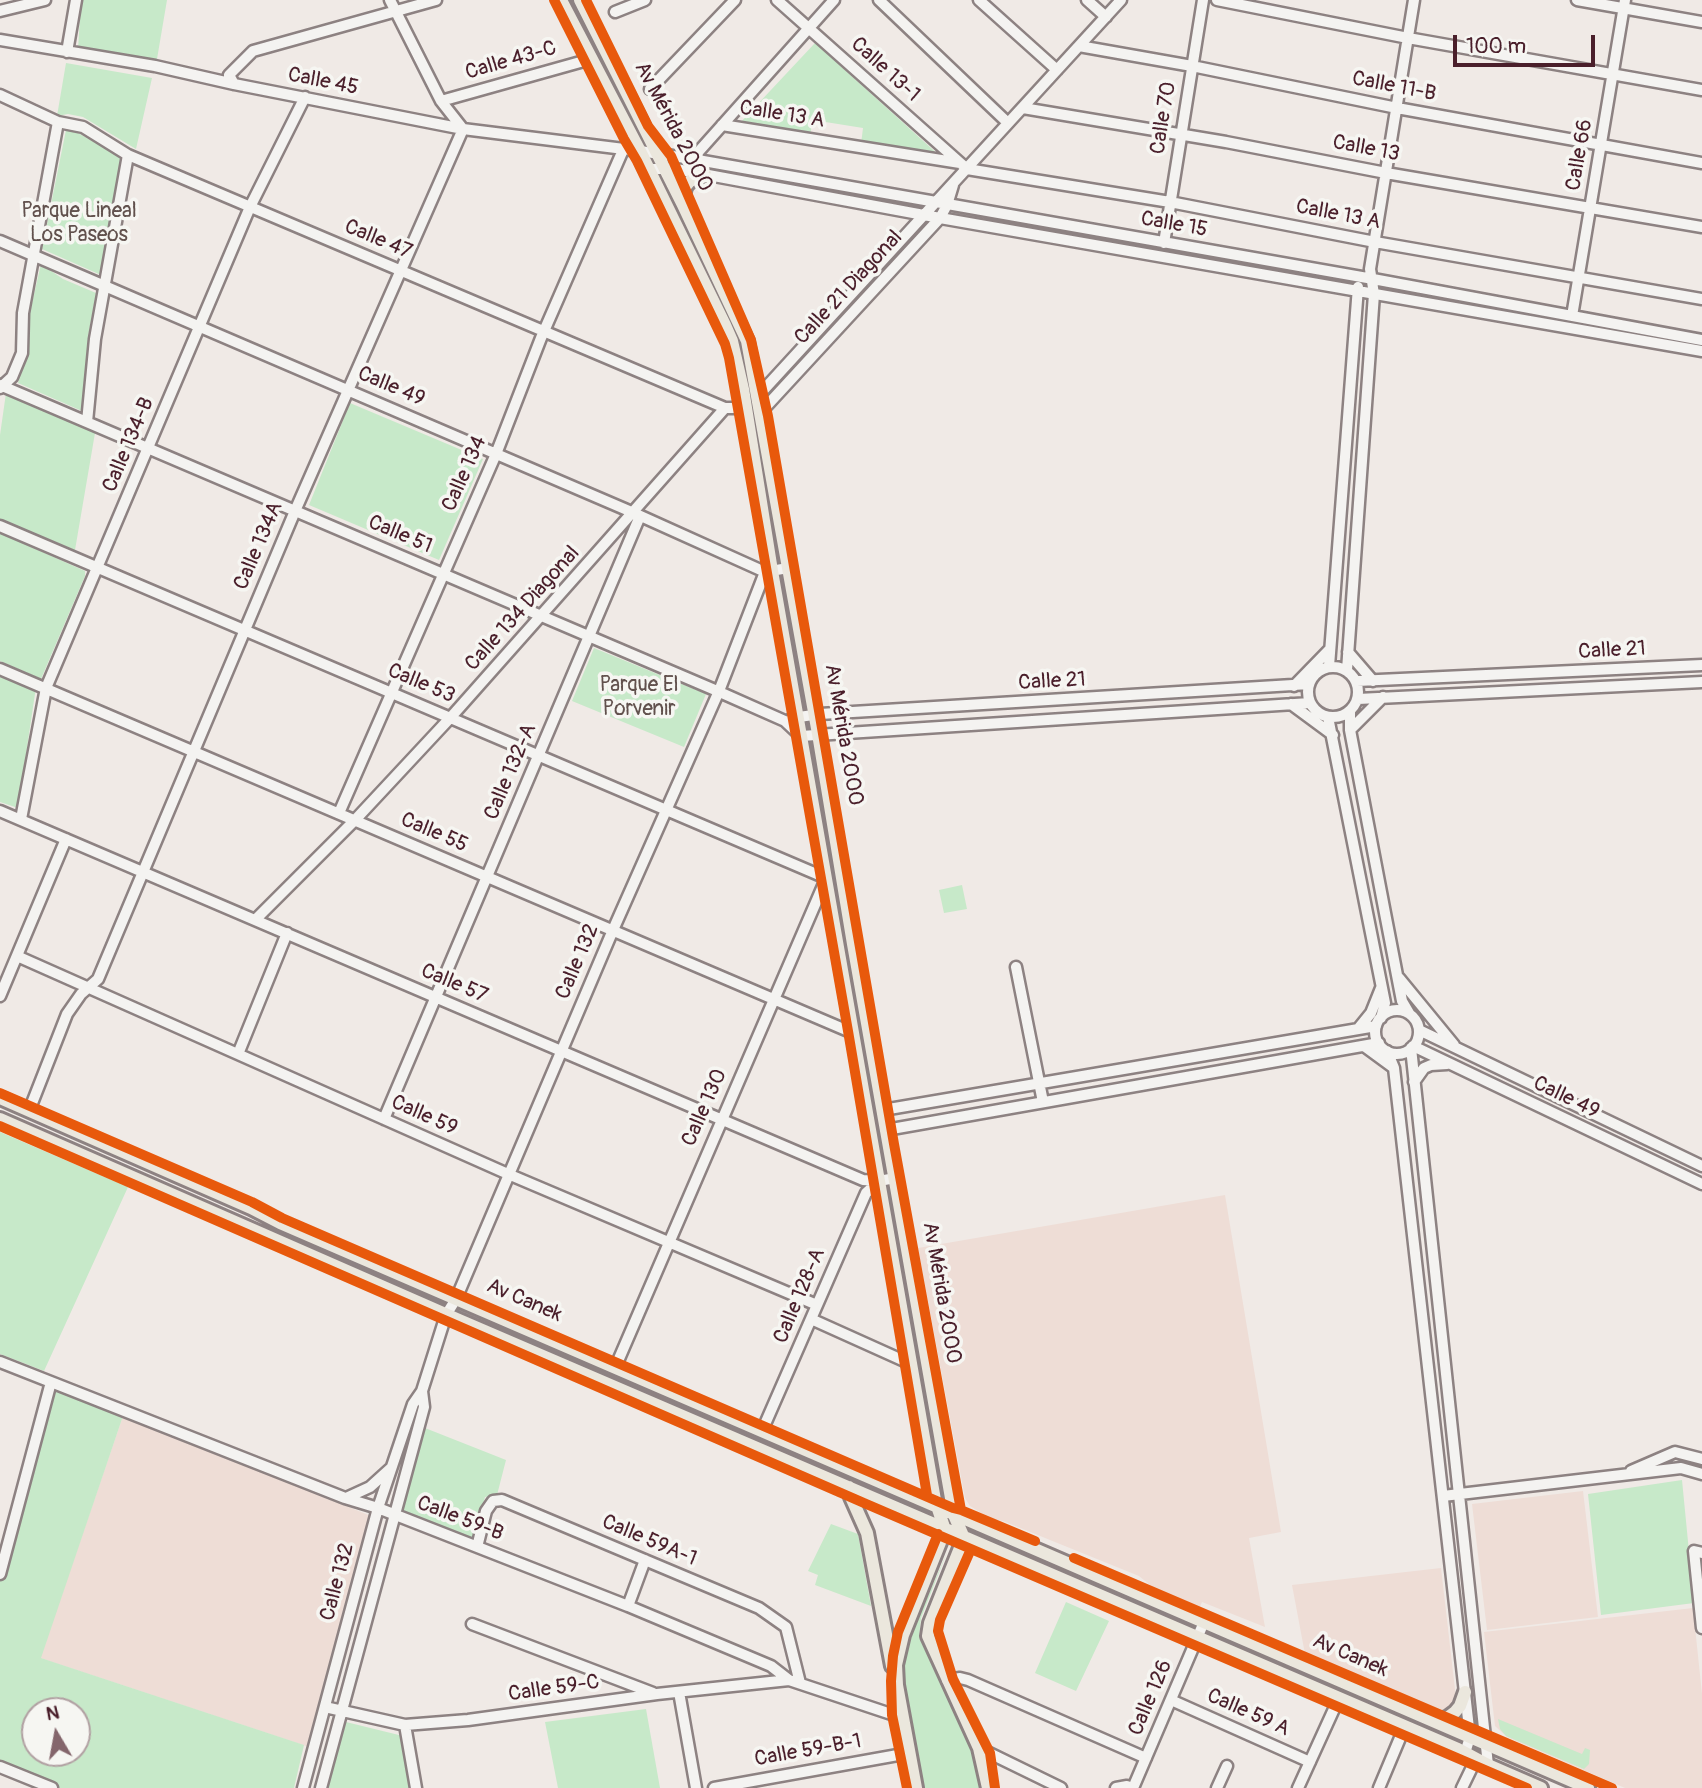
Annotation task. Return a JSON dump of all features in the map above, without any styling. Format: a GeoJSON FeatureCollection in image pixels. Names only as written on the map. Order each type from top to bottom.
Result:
{"type":"FeatureCollection","features":[{"type":"Feature","properties":{"kind":"main road"},"geometry":{"type":"LineString","coordinates":[[561,0],[640,151],[732,341],[746,408],[791,719],[801,736],[911,1364],[937,1507],[945,1530],[898,1650],[897,1685]]}},
{"type":"Feature","properties":{"kind":"main road"},"geometry":{"type":"LineString","coordinates":[[580,0],[682,203],[747,341],[954,1515],[964,1538],[930,1623],[928,1636],[979,1748],[988,1788]]}},
{"type":"Feature","properties":{"kind":"main road"},"geometry":{"type":"LineString","coordinates":[[682,203],[685,187],[690,181],[705,174]]}},
{"type":"Feature","properties":{"kind":"main road"},"geometry":{"type":"LineString","coordinates":[[0,1098],[762,1432],[1588,1788]]}},
{"type":"Feature","properties":{"kind":"main road"},"geometry":{"type":"LineString","coordinates":[[0,1119],[446,1315],[1405,1726],[1541,1788]]}},
{"type":"Feature","properties":{"kind":"main road"},"geometry":{"type":"LineString","coordinates":[[400,1293],[407,1277]]}},
{"type":"Feature","properties":{"kind":"main road"},"geometry":{"type":"LineString","coordinates":[[527,1349],[534,1332]]}},
{"type":"Feature","properties":{"kind":"main road"},"geometry":{"type":"LineString","coordinates":[[849,1487],[850,1497],[867,1533],[915,1788]]}},
{"type":"Feature","properties":{"kind":"main road"},"geometry":{"type":"LineString","coordinates":[[1434,1721],[1447,1718],[1455,1712],[1465,1692]]}},
{"type":"Feature","properties":{"kind":"street"},"geometry":{"type":"LineString","coordinates":[[0,11],[45,0]]}},
{"type":"Feature","properties":{"kind":"street"},"geometry":{"type":"LineString","coordinates":[[67,52],[76,0]]}},
{"type":"Feature","properties":{"kind":"street"},"geometry":{"type":"LineString","coordinates":[[390,0],[441,101],[463,129]]}},
{"type":"Feature","properties":{"kind":"street"},"geometry":{"type":"LineString","coordinates":[[232,80],[253,51],[436,0]]}},
{"type":"Feature","properties":{"kind":"street"},"geometry":{"type":"LineString","coordinates":[[615,12],[646,0]]}},
{"type":"Feature","properties":{"kind":"street"},"geometry":{"type":"LineString","coordinates":[[650,89],[735,0]]}},
{"type":"Feature","properties":{"kind":"street","name":"Calle 13-1"},"geometry":{"type":"LineString","coordinates":[[777,0],[963,166]]}},
{"type":"Feature","properties":{"kind":"street"},"geometry":{"type":"LineString","coordinates":[[692,159],[834,0]]}},
{"type":"Feature","properties":{"kind":"street"},"geometry":{"type":"LineString","coordinates":[[879,0],[1008,123]]}},
{"type":"Feature","properties":{"kind":"street"},"geometry":{"type":"LineString","coordinates":[[979,0],[1057,70]]}},
{"type":"Feature","properties":{"kind":"street"},"geometry":{"type":"LineString","coordinates":[[1087,0],[1106,17]]}},
{"type":"Feature","properties":{"kind":"street","name":"Calle 21 Diagonal"},"geometry":{"type":"LineString","coordinates":[[761,412],[940,218],[963,166],[1023,108],[1121,0]]}},
{"type":"Feature","properties":{"kind":"street","name":"Calle 70"},"geometry":{"type":"LineString","coordinates":[[1164,243],[1203,0]]}},
{"type":"Feature","properties":{"kind":"street"},"geometry":{"type":"LineString","coordinates":[[1217,0],[1408,38],[1702,90]]}},
{"type":"Feature","properties":{"kind":"street"},"geometry":{"type":"LineString","coordinates":[[1347,670],[1374,294],[1369,275],[1414,0]]}},
{"type":"Feature","properties":{"kind":"street"},"geometry":{"type":"LineString","coordinates":[[1577,0],[1624,4],[1702,22]]}},
{"type":"Feature","properties":{"kind":"street","name":"Calle 66"},"geometry":{"type":"LineString","coordinates":[[1572,316],[1624,4]]}},
{"type":"Feature","properties":{"kind":"street","name":"Calle 45"},"geometry":{"type":"LineString","coordinates":[[0,40],[232,80],[463,129],[640,151]]}},
{"type":"Feature","properties":{"kind":"street","name":"Calle 11-B"},"geometry":{"type":"LineString","coordinates":[[1079,46],[1396,108],[1702,163]]}},
{"type":"Feature","properties":{"kind":"street","name":"Calle 43-C"},"geometry":{"type":"LineString","coordinates":[[441,101],[591,59]]}},
{"type":"Feature","properties":{"kind":"street","name":"Calle 47"},"geometry":{"type":"LineString","coordinates":[[0,95],[58,122],[83,127],[128,155],[724,408],[746,408]]}},
{"type":"Feature","properties":{"kind":"street","name":"Calle 134-B"},"geometry":{"type":"LineString","coordinates":[[21,819],[46,688],[250,207],[305,97]]}},
{"type":"Feature","properties":{"kind":"street","name":"Calle 13"},"geometry":{"type":"LineString","coordinates":[[1023,108],[1702,227]]}},
{"type":"Feature","properties":{"kind":"street"},"geometry":{"type":"LineString","coordinates":[[0,386],[12,377],[22,353],[23,313],[58,122]]}},
{"type":"Feature","properties":{"kind":"street","name":"Calle 13 A"},"geometry":{"type":"LineString","coordinates":[[722,125],[1170,202],[1375,242],[1702,299]]}},
{"type":"Feature","properties":{"kind":"street","name":"Calle 134A"},"geometry":{"type":"LineString","coordinates":[[29,1111],[67,1014],[81,995],[98,979],[295,511],[463,129]]}},
{"type":"Feature","properties":{"kind":"street","name":"Calle 134"},"geometry":{"type":"LineString","coordinates":[[339,813],[496,454],[623,150]]}},
{"type":"Feature","properties":{"kind":"street","name":"Calle 15"},"geometry":{"type":"LineString","coordinates":[[640,151],[1164,243],[1369,275],[1702,340]]}},
{"type":"Feature","properties":{"kind":"street"},"geometry":{"type":"LineString","coordinates":[[87,422],[95,339],[128,155]]}},
{"type":"Feature","properties":{"kind":"street","name":"Calle 15"},"geometry":{"type":"LineString","coordinates":[[649,169],[705,174],[940,218],[1702,351]]}},
{"type":"Feature","properties":{"kind":"street","name":"Calle 21 Diagonal"},"geometry":{"type":"LineString","coordinates":[[758,396],[954,183]]}},
{"type":"Feature","properties":{"kind":"street","name":"Calle 49"},"geometry":{"type":"LineString","coordinates":[[0,241],[768,571]]}},
{"type":"Feature","properties":{"kind":"street"},"geometry":{"type":"LineString","coordinates":[[1329,666],[1356,291],[1369,275]]}},
{"type":"Feature","properties":{"kind":"street","name":"Calle 51"},"geometry":{"type":"LineString","coordinates":[[0,386],[719,691],[791,719]]}},
{"type":"Feature","properties":{"kind":"street","name":"Calle 134 Diagonal"},"geometry":{"type":"LineString","coordinates":[[255,919],[355,820],[451,718],[637,514],[724,408]]}},
{"type":"Feature","properties":{"kind":"street"},"geometry":{"type":"LineString","coordinates":[[1343,476],[1361,479]]}},
{"type":"Feature","properties":{"kind":"street","name":"Calle 132-A"},"geometry":{"type":"LineString","coordinates":[[384,1119],[590,636],[637,514]]}},
{"type":"Feature","properties":{"kind":"street","name":"Calle 53"},"geometry":{"type":"LineString","coordinates":[[0,526],[826,878]]}},
{"type":"Feature","properties":{"kind":"street"},"geometry":{"type":"LineString","coordinates":[[768,571],[788,568]]}},
{"type":"Feature","properties":{"kind":"street","name":"Calle 132"},"geometry":{"type":"LineString","coordinates":[[303,1788],[378,1508],[413,1404],[422,1391],[446,1315],[456,1299],[665,809],[719,691],[768,571]]}},
{"type":"Feature","properties":{"kind":"street"},"geometry":{"type":"LineString","coordinates":[[1294,685],[1330,649]]}},
{"type":"Feature","properties":{"kind":"street"},"geometry":{"type":"LineString","coordinates":[[1348,652],[1373,681]]}},
{"type":"Feature","properties":{"kind":"street"},"geometry":{"type":"LineString","coordinates":[[1329,666],[1347,670],[1357,681],[1358,699],[1350,711],[1336,717],[1321,714],[1310,703],[1309,684],[1315,674],[1329,666]]}},
{"type":"Feature","properties":{"kind":"street","name":"Calle 21"},"geometry":{"type":"LineString","coordinates":[[1357,681],[1702,666]]}},
{"type":"Feature","properties":{"kind":"street","name":"Calle 55"},"geometry":{"type":"LineString","coordinates":[[0,669],[853,1032]]}},
{"type":"Feature","properties":{"kind":"street"},"geometry":{"type":"LineString","coordinates":[[1563,673],[1563,690]]}},
{"type":"Feature","properties":{"kind":"street","name":"Calle 21"},"geometry":{"type":"LineString","coordinates":[[1358,699],[1702,682]]}},
{"type":"Feature","properties":{"kind":"street","name":"Calle 21"},"geometry":{"type":"LineString","coordinates":[[791,719],[815,715],[1309,684]]}},
{"type":"Feature","properties":{"kind":"street"},"geometry":{"type":"LineString","coordinates":[[1350,730],[1383,697]]}},
{"type":"Feature","properties":{"kind":"street"},"geometry":{"type":"LineString","coordinates":[[1066,700],[1067,718]]}},
{"type":"Feature","properties":{"kind":"street","name":"Calle 21"},"geometry":{"type":"LineString","coordinates":[[801,736],[1310,703]]}},
{"type":"Feature","properties":{"kind":"street"},"geometry":{"type":"LineString","coordinates":[[1291,704],[1334,736]]}},
{"type":"Feature","properties":{"kind":"street"},"geometry":{"type":"LineString","coordinates":[[1350,711],[1350,730],[1402,1001],[1414,1017],[1419,1030],[1412,1047],[1414,1082],[1488,1765]]}},
{"type":"Feature","properties":{"kind":"street"},"geometry":{"type":"LineString","coordinates":[[1328,717],[1334,736],[1385,1003],[1378,1022],[1383,1047],[1394,1068],[1471,1737],[1470,1756],[1462,1788]]}},
{"type":"Feature","properties":{"kind":"street","name":"Calle 57"},"geometry":{"type":"LineString","coordinates":[[0,811],[863,1180],[895,1178]]}},
{"type":"Feature","properties":{"kind":"street"},"geometry":{"type":"LineString","coordinates":[[0,996],[66,839]]}},
{"type":"Feature","properties":{"kind":"street"},"geometry":{"type":"LineString","coordinates":[[1359,865],[1375,862]]}},
{"type":"Feature","properties":{"kind":"street"},"geometry":{"type":"LineString","coordinates":[[826,878],[841,876]]}},
{"type":"Feature","properties":{"kind":"street","name":"Calle 130"},"geometry":{"type":"LineString","coordinates":[[615,1367],[826,878]]}},
{"type":"Feature","properties":{"kind":"street"},"geometry":{"type":"LineString","coordinates":[[238,1055],[287,933]]}},
{"type":"Feature","properties":{"kind":"street","name":"Calle 59"},"geometry":{"type":"LineString","coordinates":[[17,956],[508,1174],[817,1306]]}},
{"type":"Feature","properties":{"kind":"street"},"geometry":{"type":"LineString","coordinates":[[1016,967],[1043,1102]]}},
{"type":"Feature","properties":{"kind":"street"},"geometry":{"type":"LineString","coordinates":[[1398,976],[1456,1048]]}},
{"type":"Feature","properties":{"kind":"street"},"geometry":{"type":"LineString","coordinates":[[1357,1029],[1371,1013],[1382,987]]}},
{"type":"Feature","properties":{"kind":"street"},"geometry":{"type":"LineString","coordinates":[[883,1110],[1357,1029],[1378,1022],[1385,1014],[1397,1010],[1409,1013]]}},
{"type":"Feature","properties":{"kind":"street","name":"Calle 49"},"geometry":{"type":"LineString","coordinates":[[1419,1030],[1702,1166]]}},
{"type":"Feature","properties":{"kind":"street"},"geometry":{"type":"LineString","coordinates":[[886,1130],[1364,1046],[1383,1047],[1399,1053],[1412,1047]]}},
{"type":"Feature","properties":{"kind":"street"},"geometry":{"type":"LineString","coordinates":[[1364,1046],[1394,1068]]}},
{"type":"Feature","properties":{"kind":"street","name":"Calle 49"},"geometry":{"type":"LineString","coordinates":[[1412,1047],[1702,1184]]}},
{"type":"Feature","properties":{"kind":"street"},"geometry":{"type":"LineString","coordinates":[[1414,1082],[1418,1075],[1431,1065],[1451,1064]]}},
{"type":"Feature","properties":{"kind":"street"},"geometry":{"type":"LineString","coordinates":[[1590,1130],[1599,1115]]}},
{"type":"Feature","properties":{"kind":"street","name":"Calle 128-A"},"geometry":{"type":"LineString","coordinates":[[762,1432],[866,1193],[879,1181]]}},
{"type":"Feature","properties":{"kind":"street"},"geometry":{"type":"LineString","coordinates":[[1417,1266],[1434,1264]]}},
{"type":"Feature","properties":{"kind":"street"},"geometry":{"type":"LineString","coordinates":[[811,1319],[911,1364]]}},
{"type":"Feature","properties":{"kind":"street","name":"Calle 59-B"},"geometry":{"type":"LineString","coordinates":[[0,1362],[628,1606],[771,1666],[794,1682],[903,1718]]}},
{"type":"Feature","properties":{"kind":"street"},"geometry":{"type":"LineString","coordinates":[[0,1574],[51,1381]]}},
{"type":"Feature","properties":{"kind":"street","name":"Calle 132"},"geometry":{"type":"LineString","coordinates":[[321,1788],[424,1407],[422,1391]]}},
{"type":"Feature","properties":{"kind":"street"},"geometry":{"type":"LineString","coordinates":[[1619,1477],[1675,1452],[1702,1459]]}},
{"type":"Feature","properties":{"kind":"street"},"geometry":{"type":"LineString","coordinates":[[345,1498],[370,1487],[391,1468]]}},
{"type":"Feature","properties":{"kind":"street"},"geometry":{"type":"LineString","coordinates":[[1443,1496],[1681,1468],[1702,1474]]}},
{"type":"Feature","properties":{"kind":"street","name":"Calle 59A-1"},"geometry":{"type":"LineString","coordinates":[[477,1547],[486,1511],[492,1501],[502,1500],[759,1608],[786,1627],[794,1682]]}},
{"type":"Feature","properties":{"kind":"street"},"geometry":{"type":"LineString","coordinates":[[1698,1552],[1702,1628]]}},
{"type":"Feature","properties":{"kind":"street"},"geometry":{"type":"LineString","coordinates":[[628,1606],[645,1560]]}},
{"type":"Feature","properties":{"kind":"street","name":"Calle 126"},"geometry":{"type":"LineString","coordinates":[[1132,1788],[1204,1622]]}},
{"type":"Feature","properties":{"kind":"street"},"geometry":{"type":"LineString","coordinates":[[472,1624],[657,1695]]}},
{"type":"Feature","properties":{"kind":"street"},"geometry":{"type":"LineString","coordinates":[[947,1681],[960,1678],[968,1680],[1146,1758]]}},
{"type":"Feature","properties":{"kind":"street","name":"Calle 59-C"},"geometry":{"type":"LineString","coordinates":[[325,1707],[405,1725],[468,1720],[679,1692],[794,1682]]}},
{"type":"Feature","properties":{"kind":"street"},"geometry":{"type":"LineString","coordinates":[[679,1692],[696,1788]]}},
{"type":"Feature","properties":{"kind":"street"},"geometry":{"type":"LineString","coordinates":[[1298,1788],[1339,1698]]}},
{"type":"Feature","properties":{"kind":"street","name":"Calle 59 A"},"geometry":{"type":"LineString","coordinates":[[1171,1700],[1310,1762]]}},
{"type":"Feature","properties":{"kind":"street"},"geometry":{"type":"LineString","coordinates":[[405,1725],[416,1788]]}},
{"type":"Feature","properties":{"kind":"street"},"geometry":{"type":"LineString","coordinates":[[1379,1788],[1405,1726]]}},
{"type":"Feature","properties":{"kind":"street"},"geometry":{"type":"LineString","coordinates":[[979,1748],[1061,1788]]}},
{"type":"Feature","properties":{"kind":"street","name":"Calle 59-B-1"},"geometry":{"type":"LineString","coordinates":[[714,1788],[909,1753]]}},
{"type":"Feature","properties":{"kind":"street"},"geometry":{"type":"LineString","coordinates":[[1217,1788],[1227,1766]]}},
{"type":"Feature","properties":{"kind":"street"},"geometry":{"type":"LineString","coordinates":[[0,1767],[52,1788]]}},
{"type":"Feature","properties":{"kind":"street"},"geometry":{"type":"LineString","coordinates":[[1116,1788],[1132,1788]]}},
{"type":"Feature","properties":{"kind":"shaded area"},"geometry":{"type":"Polygon","coordinates":[[[1225,1195],[1281,1532],[1249,1538],[1265,1627],[1202,1602],[1199,1609],[1156,1590],[1139,1576],[1003,1521],[991,1519],[970,1506],[965,1498],[918,1248],[1225,1195]]]}},
{"type":"Feature","properties":{"kind":"shaded area"},"geometry":{"type":"Polygon","coordinates":[[[123,1416],[371,1516],[312,1748],[40,1658],[123,1416]]]}},
{"type":"Feature","properties":{"kind":"shaded area"},"geometry":{"type":"Polygon","coordinates":[[[1583,1491],[1598,1617],[1487,1630],[1472,1504],[1583,1491]]]}},
{"type":"Feature","properties":{"kind":"shaded area"},"geometry":{"type":"Polygon","coordinates":[[[1441,1568],[1456,1698],[1449,1710],[1434,1708],[1305,1654],[1292,1585],[1441,1568]]]}},
{"type":"Feature","properties":{"kind":"shaded area"},"geometry":{"type":"Polygon","coordinates":[[[1693,1608],[1702,1694],[1702,1788],[1625,1788],[1507,1737],[1495,1726],[1484,1632],[1693,1608]]]}},
{"type":"Feature","properties":{"kind":"green space"},"geometry":{"type":"Polygon","coordinates":[[[81,0],[167,0],[157,59],[78,50],[81,0]]]}},
{"type":"Feature","properties":{"kind":"green space"},"geometry":{"type":"Polygon","coordinates":[[[815,43],[941,157],[861,144],[863,128],[813,120],[810,135],[740,123],[815,43]]]}},
{"type":"Feature","properties":{"kind":"green space","name":"Parque Lineal Los Paseos"},"geometry":{"type":"Polygon","coordinates":[[[66,63],[152,78],[136,149],[83,117],[68,114],[57,116],[66,63]]]}},
{"type":"Feature","properties":{"kind":"green space","name":"Parque Lineal Los Paseos"},"geometry":{"type":"Polygon","coordinates":[[[66,130],[78,133],[121,157],[101,275],[42,249],[66,130]]]}},
{"type":"Feature","properties":{"kind":"green space","name":"Parque Lineal Los Paseos"},"geometry":{"type":"Polygon","coordinates":[[[41,264],[63,279],[96,293],[88,337],[82,411],[18,383],[26,353],[29,316],[41,264]]]}},
{"type":"Feature","properties":{"kind":"green space"},"geometry":{"type":"Polygon","coordinates":[[[6,393],[95,433],[75,550],[0,519],[0,435],[6,393]]]}},
{"type":"Feature","properties":{"kind":"green space"},"geometry":{"type":"Polygon","coordinates":[[[350,403],[483,459],[439,560],[309,505],[350,403]]]}},
{"type":"Feature","properties":{"kind":"green space"},"geometry":{"type":"Polygon","coordinates":[[[0,533],[85,571],[41,679],[0,661],[0,533]]]}},
{"type":"Feature","properties":{"kind":"green space","name":"Parque El Porvenir"},"geometry":{"type":"Polygon","coordinates":[[[594,648],[706,694],[684,747],[572,701],[594,648]]]}},
{"type":"Feature","properties":{"kind":"green space"},"geometry":{"type":"Polygon","coordinates":[[[0,671],[36,687],[18,808],[0,802],[0,671]]]}},
{"type":"Feature","properties":{"kind":"green space"},"geometry":{"type":"Polygon","coordinates":[[[962,885],[967,909],[944,913],[939,890],[962,885]]]}},
{"type":"Feature","properties":{"kind":"green space"},"geometry":{"type":"Polygon","coordinates":[[[0,1132],[128,1187],[44,1371],[0,1354],[0,1132]]]}},
{"type":"Feature","properties":{"kind":"green space"},"geometry":{"type":"Polygon","coordinates":[[[49,1389],[123,1416],[41,1658],[304,1745],[294,1788],[53,1788],[0,1767],[0,1574],[49,1389]]]}},
{"type":"Feature","properties":{"kind":"green space"},"geometry":{"type":"Polygon","coordinates":[[[425,1428],[506,1460],[497,1495],[485,1497],[473,1542],[402,1514],[425,1428]]]}},
{"type":"Feature","properties":{"kind":"green space"},"geometry":{"type":"Polygon","coordinates":[[[1682,1480],[1694,1603],[1601,1615],[1588,1494],[1682,1480]]]}},
{"type":"Feature","properties":{"kind":"green space"},"geometry":{"type":"Polygon","coordinates":[[[831,1524],[858,1534],[871,1606],[815,1585],[818,1575],[808,1571],[831,1524]]]}},
{"type":"Feature","properties":{"kind":"green space"},"geometry":{"type":"Polygon","coordinates":[[[948,1550],[921,1618],[919,1637],[974,1756],[980,1788],[921,1788],[902,1685],[902,1664],[911,1635],[948,1550]]]}},
{"type":"Feature","properties":{"kind":"green space"},"geometry":{"type":"Polygon","coordinates":[[[1066,1602],[1109,1621],[1076,1691],[1035,1673],[1066,1602]]]}},
{"type":"Feature","properties":{"kind":"green space"},"geometry":{"type":"Polygon","coordinates":[[[646,1709],[660,1788],[558,1788],[545,1722],[646,1709]]]}},
{"type":"Feature","properties":{"kind":"green space"},"geometry":{"type":"Polygon","coordinates":[[[1498,1719],[1582,1754],[1585,1748],[1590,1750],[1589,1764],[1584,1769],[1506,1736],[1500,1729],[1498,1719]]]}},
{"type":"Feature","properties":{"kind":"green space"},"geometry":{"type":"Polygon","coordinates":[[[346,1722],[407,1737],[416,1788],[328,1788],[346,1722]]]}},
{"type":"Feature","properties":{"kind":"cycle path"},"geometry":{"type":"LineString","coordinates":[[554,0],[637,161],[725,344],[729,358],[927,1495]]}},
{"type":"Feature","properties":{"kind":"cycle path","name":"Av Mérida 2000"},"geometry":{"type":"LineString","coordinates":[[586,0],[648,126],[671,156],[751,340],[768,416],[894,1144],[961,1510]]}},
{"type":"Feature","properties":{"kind":"cycle path","name":"Av Canek"},"geometry":{"type":"LineString","coordinates":[[0,1093],[252,1202],[282,1218],[1035,1541]]}},
{"type":"Feature","properties":{"kind":"cycle path"},"geometry":{"type":"LineString","coordinates":[[0,1126],[864,1503],[1527,1788]]}},
{"type":"Feature","properties":{"kind":"cycle path"},"geometry":{"type":"LineString","coordinates":[[907,1788],[892,1715],[893,1656],[898,1632],[938,1534]]}},
{"type":"Feature","properties":{"kind":"cycle path"},"geometry":{"type":"LineString","coordinates":[[971,1549],[940,1620],[938,1631],[953,1679],[990,1753],[995,1788]]}},
{"type":"Feature","properties":{"kind":"cycle path","name":"Av Canek"},"geometry":{"type":"LineString","coordinates":[[1074,1558],[1612,1788]]}}]}
